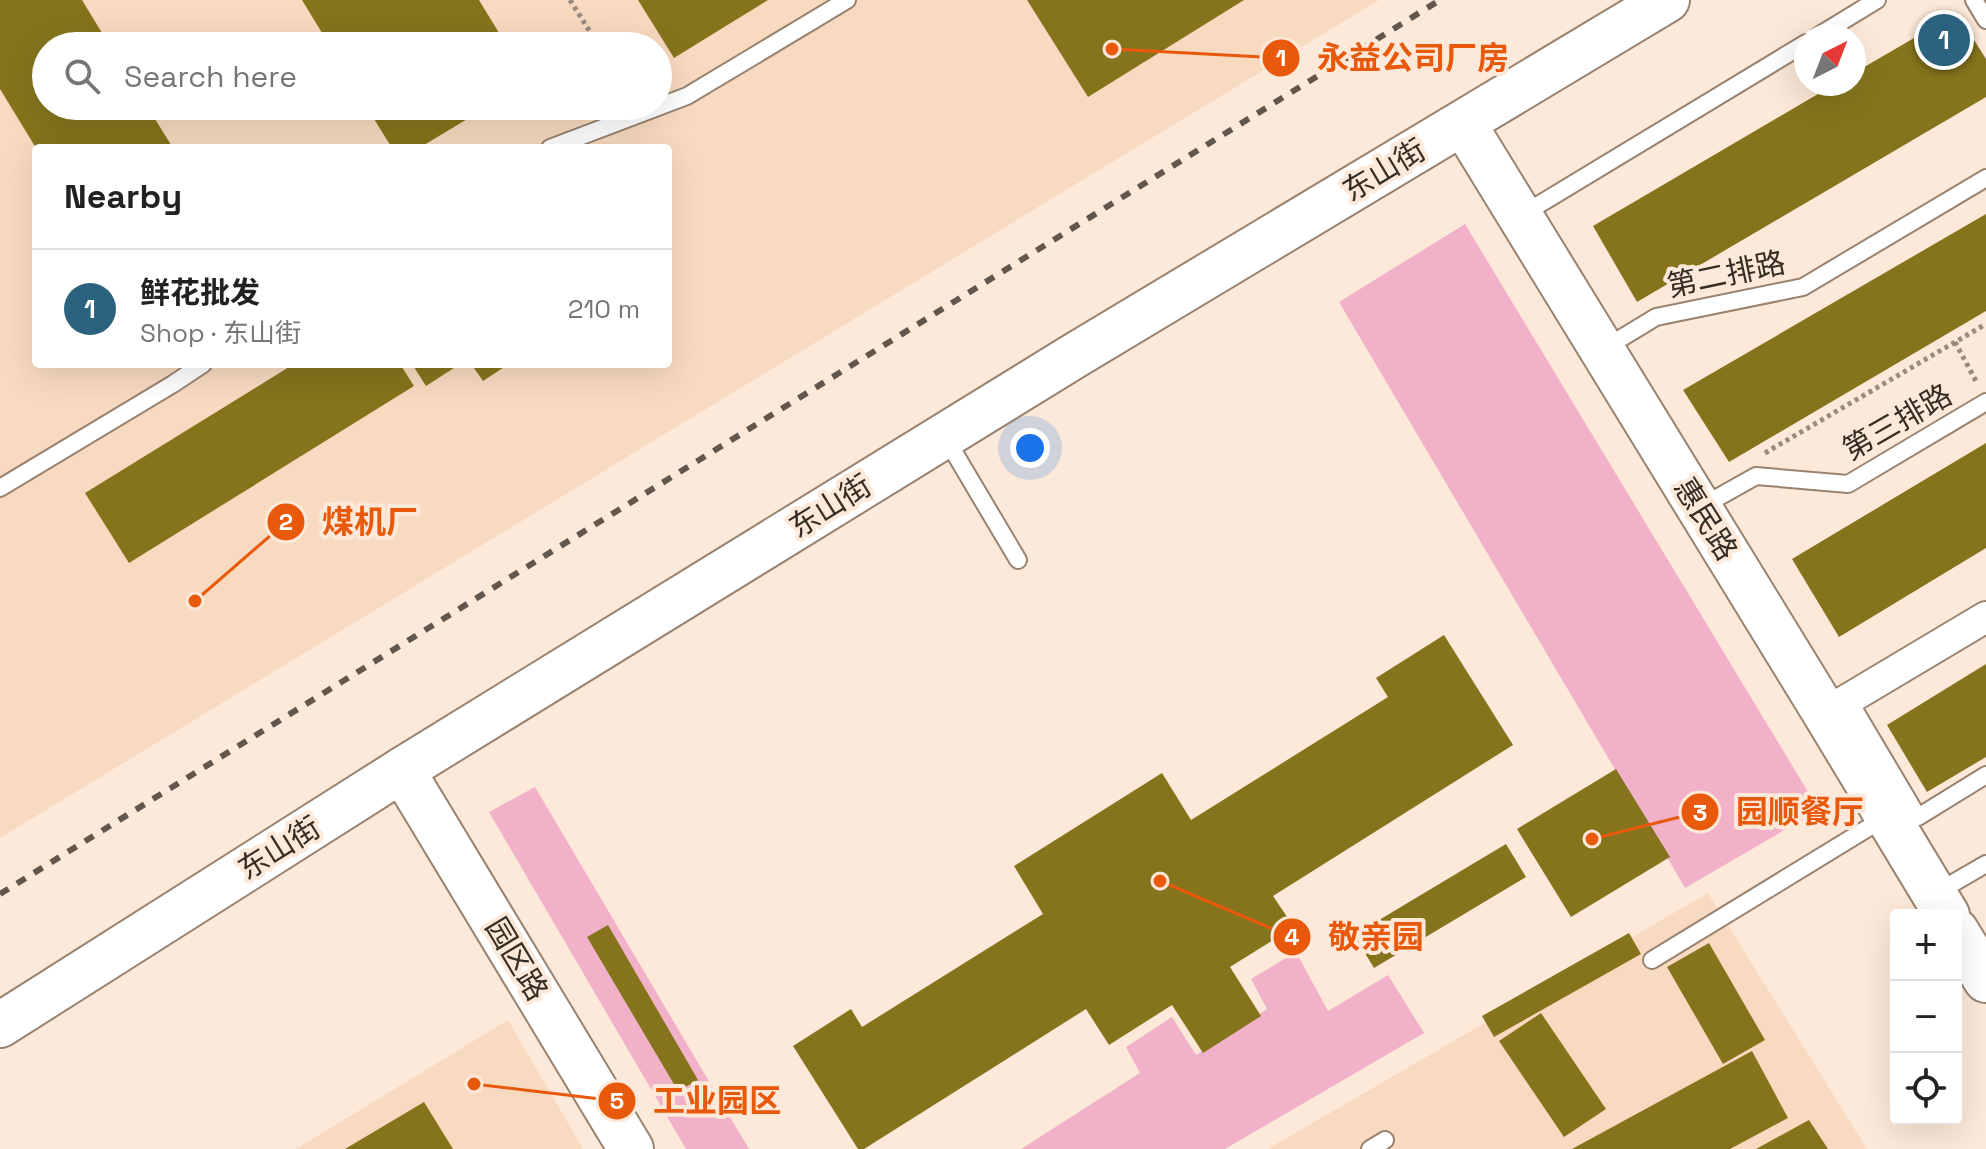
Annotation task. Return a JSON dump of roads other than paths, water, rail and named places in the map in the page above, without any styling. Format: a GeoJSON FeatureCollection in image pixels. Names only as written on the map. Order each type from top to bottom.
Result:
{"type":"FeatureCollection","features":[{"type":"Feature","properties":{"kind":"main road","name":"东山街"},"geometry":{"type":"LineString","coordinates":[[0,1025],[402,770],[945,435],[1667,0]]}},
{"type":"Feature","properties":{"kind":"main road","name":"惠民路"},"geometry":{"type":"LineString","coordinates":[[1463,123],[1699,509],[1836,706],[1888,817],[1944,909]]}},
{"type":"Feature","properties":{"kind":"main road","name":"园区路"},"geometry":{"type":"LineString","coordinates":[[402,770],[631,1149]]}},
{"type":"Feature","properties":{"kind":"main road","name":"惠民路"},"geometry":{"type":"LineString","coordinates":[[1962,940],[1986,980]]}},
{"type":"Feature","properties":{"kind":"street"},"geometry":{"type":"LineString","coordinates":[[1836,706],[1986,617]]}},
{"type":"Feature","properties":{"kind":"lane"},"geometry":{"type":"LineString","coordinates":[[672,102],[687,96],[847,0]]}},
{"type":"Feature","properties":{"kind":"lane"},"geometry":{"type":"LineString","coordinates":[[1838,24],[1877,0]]}},
{"type":"Feature","properties":{"kind":"lane"},"geometry":{"type":"LineString","coordinates":[[1974,0],[1986,20]]}},
{"type":"Feature","properties":{"kind":"lane"},"geometry":{"type":"LineString","coordinates":[[1519,216],[1794,50]]}},
{"type":"Feature","properties":{"kind":"lane"},"geometry":{"type":"LineString","coordinates":[[561,144],[624,120]]}},
{"type":"Feature","properties":{"kind":"lane","name":"第二排路"},"geometry":{"type":"LineString","coordinates":[[1602,350],[1656,317],[1803,287],[1986,178]]}},
{"type":"Feature","properties":{"kind":"lane"},"geometry":{"type":"LineString","coordinates":[[0,488],[197,368]]}},
{"type":"Feature","properties":{"kind":"lane","name":"第三排路"},"geometry":{"type":"LineString","coordinates":[[1699,509],[1756,476],[1848,484],[1983,395]]}},
{"type":"Feature","properties":{"kind":"lane"},"geometry":{"type":"LineString","coordinates":[[945,435],[1018,560]]}},
{"type":"Feature","properties":{"kind":"lane"},"geometry":{"type":"LineString","coordinates":[[1836,706],[1918,817],[1986,775]]}},
{"type":"Feature","properties":{"kind":"lane"},"geometry":{"type":"LineString","coordinates":[[1652,960],[1888,817]]}},
{"type":"Feature","properties":{"kind":"lane"},"geometry":{"type":"LineString","coordinates":[[1949,909],[1986,864]]}},
{"type":"Feature","properties":{"kind":"lane"},"geometry":{"type":"LineString","coordinates":[[1370,1149],[1385,1140]]}},
{"type":"Feature","properties":{"kind":"railway"},"geometry":{"type":"LineString","coordinates":[[0,894],[1440,0]]}},
{"type":"Feature","properties":{"kind":"place","name":"鲜花批发"},"geometry":{"type":"Point","coordinates":[1944,40]}},
{"type":"Feature","properties":{"kind":"place","name":"永益公司厂房"},"geometry":{"type":"Point","coordinates":[1112,49]}},
{"type":"Feature","properties":{"kind":"place","name":"煤机厂"},"geometry":{"type":"Point","coordinates":[195,601]}},
{"type":"Feature","properties":{"kind":"place","name":"园顺餐厅"},"geometry":{"type":"Point","coordinates":[1592,839]}},
{"type":"Feature","properties":{"kind":"place","name":"敬亲园"},"geometry":{"type":"Point","coordinates":[1160,881]}},
{"type":"Feature","properties":{"kind":"place","name":"工业园区"},"geometry":{"type":"Point","coordinates":[474,1084]}}]}
